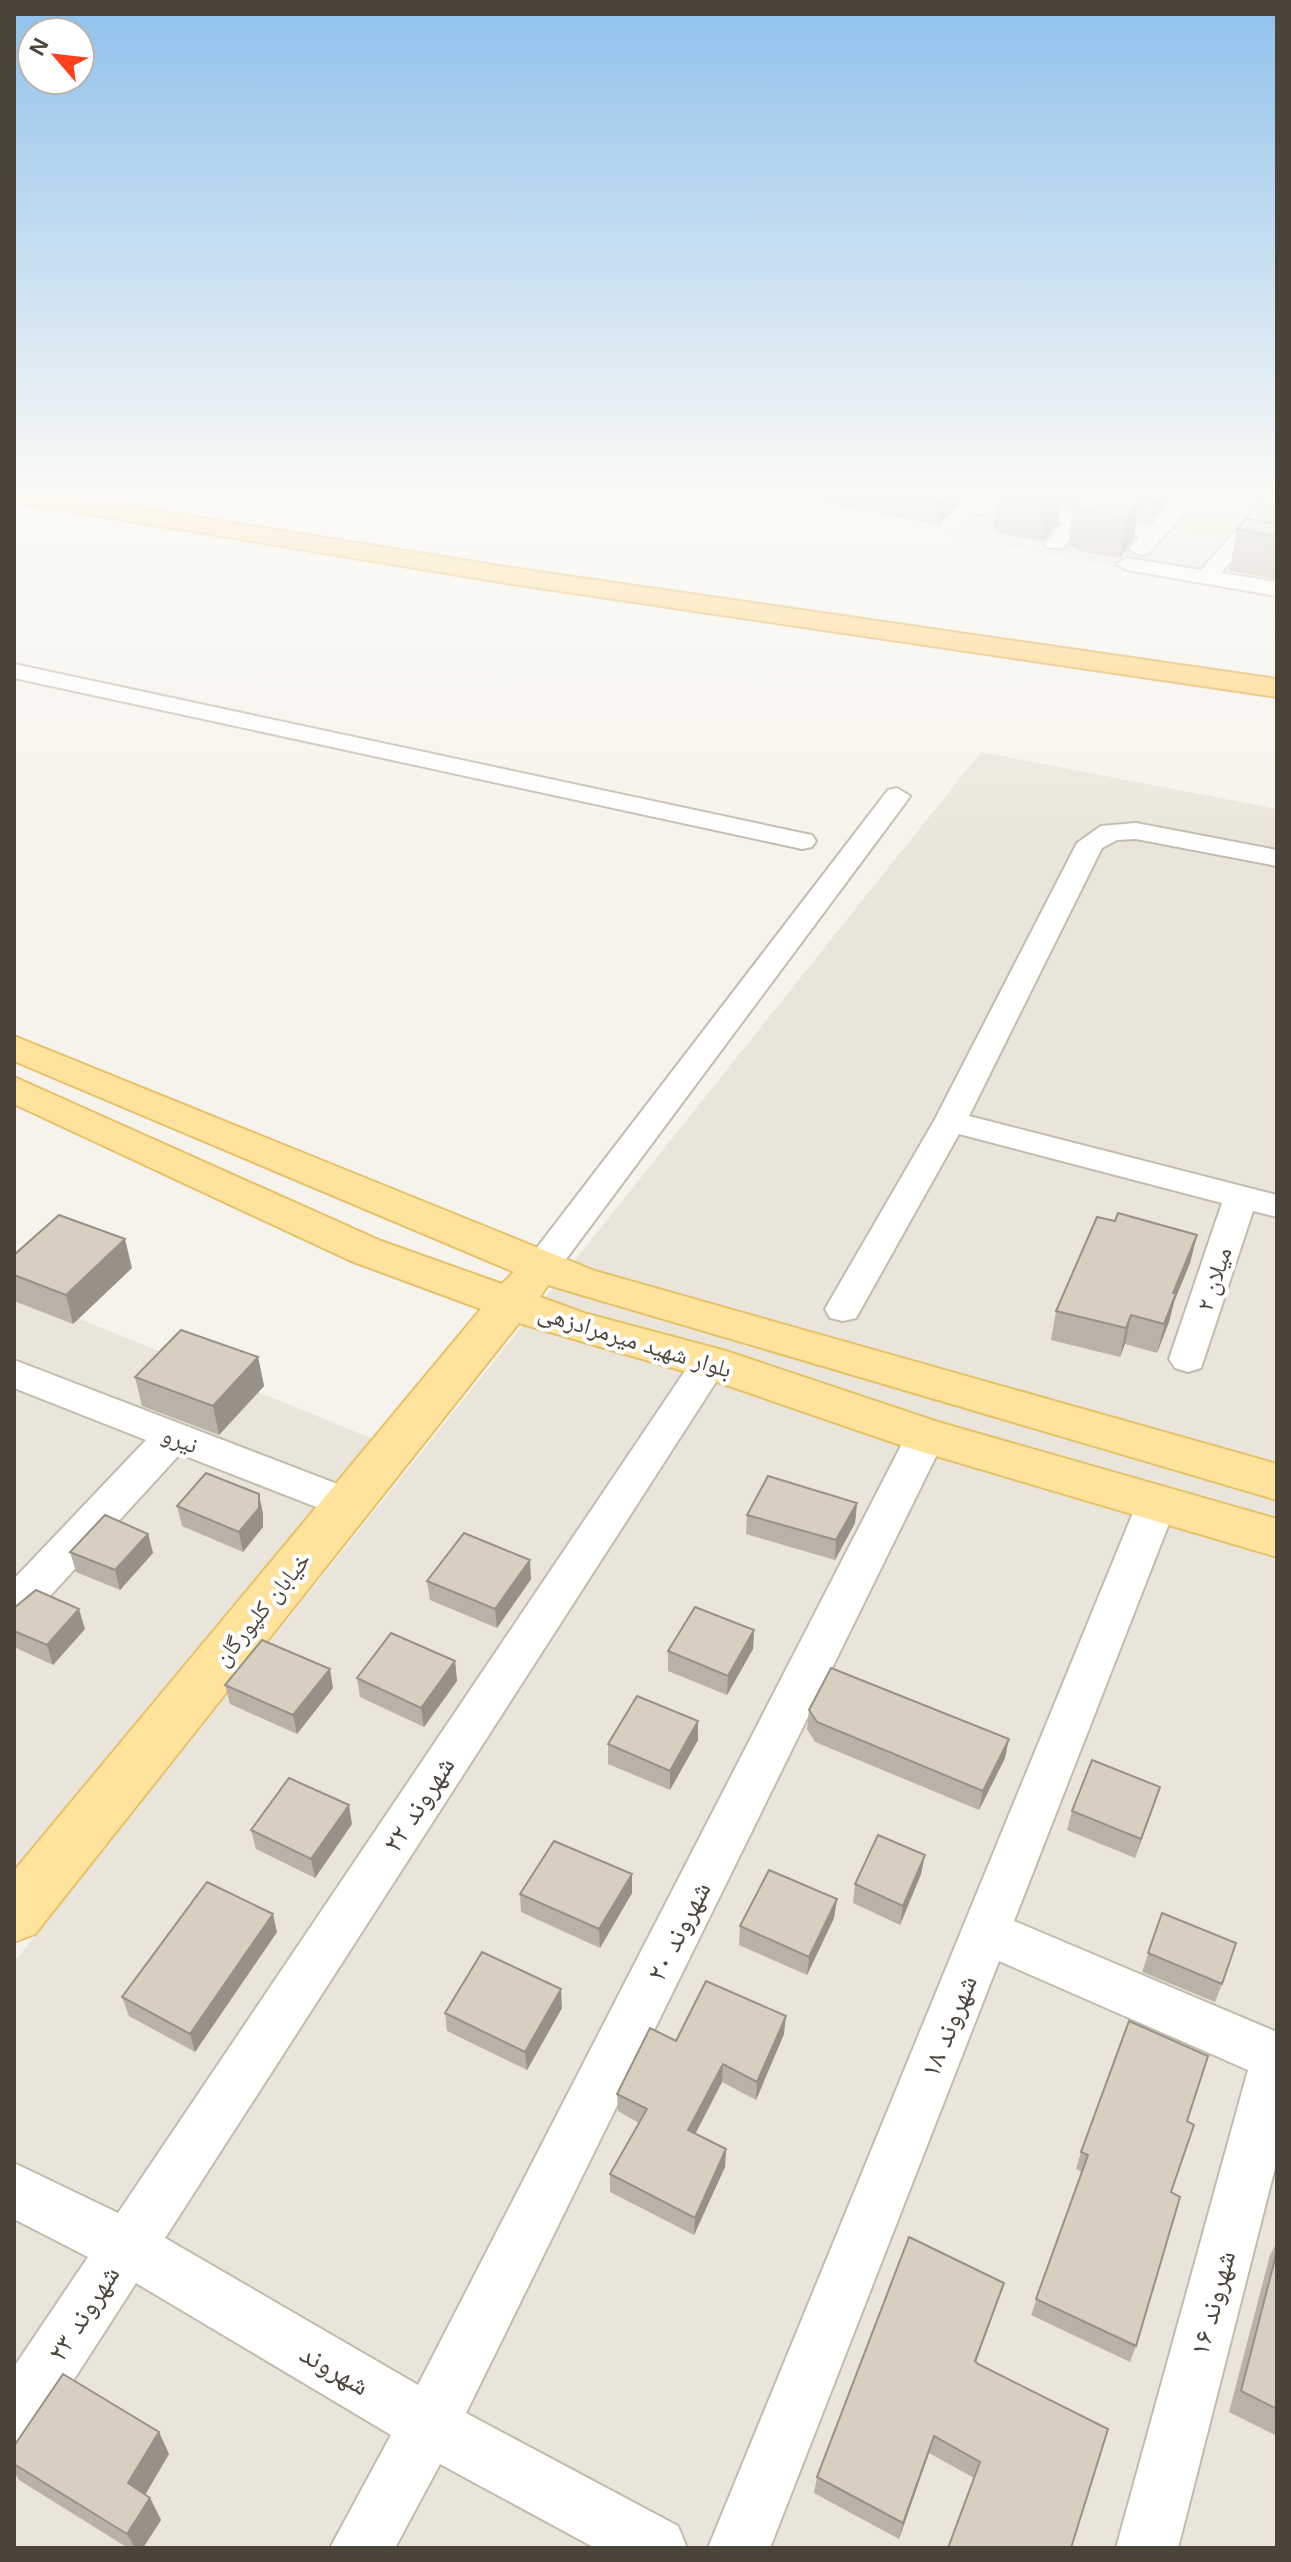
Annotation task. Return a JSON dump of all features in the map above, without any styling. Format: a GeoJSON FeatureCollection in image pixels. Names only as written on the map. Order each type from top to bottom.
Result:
{"type":"FeatureCollection","features":[{"type":"Feature","properties":{"kind":"highway"},"geometry":{"type":"LineString","coordinates":[[755,612],[1277,688]]}},
{"type":"Feature","properties":{"kind":"highway"},"geometry":{"type":"LineString","coordinates":[[934,612],[1214,652]]}},
{"type":"Feature","properties":{"kind":"main road","name":"بلوار شهید میرمرادزهی"},"geometry":{"type":"LineString","coordinates":[[14,1047],[394,1208],[526,1284],[572,1325],[710,1362],[926,1436],[1277,1538]]}},
{"type":"Feature","properties":{"kind":"main road","name":"بلوار شهید میرمرادزهی"},"geometry":{"type":"LineString","coordinates":[[14,1089],[366,1251],[526,1284],[579,1281],[1277,1482]]}},
{"type":"Feature","properties":{"kind":"main road","name":"خیابان کلپورگان"},"geometry":{"type":"LineString","coordinates":[[14,1915],[526,1284]]}},
{"type":"Feature","properties":{"kind":"street"},"geometry":{"type":"LineString","coordinates":[[14,671],[802,841]]}},
{"type":"Feature","properties":{"kind":"street"},"geometry":{"type":"LineString","coordinates":[[526,1284],[897,796]]}},
{"type":"Feature","properties":{"kind":"street"},"geometry":{"type":"LineString","coordinates":[[843,1309],[950,1121],[1091,843],[1111,832],[1136,831],[1277,858]]}},
{"type":"Feature","properties":{"kind":"street"},"geometry":{"type":"LineString","coordinates":[[950,1121],[1240,1199],[1277,1206]]}},
{"type":"Feature","properties":{"kind":"street","name":"میلان ۲"},"geometry":{"type":"LineString","coordinates":[[1188,1359],[1240,1199]]}},
{"type":"Feature","properties":{"kind":"street","name":"شهروند ۲۲"},"geometry":{"type":"LineString","coordinates":[[127,2247],[710,1362]]}},
{"type":"Feature","properties":{"kind":"street","name":"نیرو"},"geometry":{"type":"LineString","coordinates":[[19,1381],[347,1504]]}},
{"type":"Feature","properties":{"kind":"street","name":"شهروند ۲۰"},"geometry":{"type":"LineString","coordinates":[[361,2548],[429,2425],[926,1436]]}},
{"type":"Feature","properties":{"kind":"street"},"geometry":{"type":"LineString","coordinates":[[14,1607],[172,1437]]}},
{"type":"Feature","properties":{"kind":"street","name":"شهروند ۱۸"},"geometry":{"type":"LineString","coordinates":[[739,2548],[1157,1503]]}},
{"type":"Feature","properties":{"kind":"street"},"geometry":{"type":"LineString","coordinates":[[985,1932],[1277,2058]]}},
{"type":"Feature","properties":{"kind":"street","name":"شهروند ۱۶"},"geometry":{"type":"LineString","coordinates":[[1147,2548],[1277,2058]]}},
{"type":"Feature","properties":{"kind":"street","name":"شهروند"},"geometry":{"type":"LineString","coordinates":[[14,2190],[127,2247],[429,2425],[656,2548]]}},
{"type":"Feature","properties":{"kind":"street","name":"شهروند ۲۳"},"geometry":{"type":"LineString","coordinates":[[14,2419],[127,2247]]}},
{"type":"Feature","properties":{"kind":"shaded area"},"geometry":{"type":"Polygon","coordinates":[[[981,752],[1277,809],[1277,2548],[14,2548],[14,1962],[981,752]]]}},
{"type":"Feature","properties":{"kind":"shaded area"},"geometry":{"type":"Polygon","coordinates":[[[14,1292],[373,1439],[14,1871],[14,1292]]]}},
{"type":"Feature","properties":{"kind":"building"},"geometry":{"type":"Polygon","coordinates":[[[1118,1213],[1197,1235],[1164,1324],[1131,1315],[1126,1328],[1056,1311],[1097,1217],[1115,1221],[1118,1213]]]}},
{"type":"Feature","properties":{"kind":"building"},"geometry":{"type":"Polygon","coordinates":[[[59,1215],[125,1239],[66,1295],[14,1275],[14,1255],[59,1215]]]}},
{"type":"Feature","properties":{"kind":"building"},"geometry":{"type":"Polygon","coordinates":[[[181,1330],[258,1357],[213,1406],[135,1377],[181,1330]]]}},
{"type":"Feature","properties":{"kind":"building"},"geometry":{"type":"Polygon","coordinates":[[[206,1473],[259,1494],[259,1508],[239,1532],[177,1506],[206,1473]]]}},
{"type":"Feature","properties":{"kind":"building"},"geometry":{"type":"Polygon","coordinates":[[[768,1476],[857,1503],[836,1540],[747,1515],[768,1476]]]}},
{"type":"Feature","properties":{"kind":"building"},"geometry":{"type":"Polygon","coordinates":[[[105,1515],[148,1534],[115,1570],[70,1552],[105,1515]]]}},
{"type":"Feature","properties":{"kind":"building"},"geometry":{"type":"Polygon","coordinates":[[[464,1533],[530,1560],[495,1609],[427,1581],[464,1533]]]}},
{"type":"Feature","properties":{"kind":"building"},"geometry":{"type":"Polygon","coordinates":[[[36,1590],[79,1609],[47,1645],[14,1631],[14,1608],[36,1590]]]}},
{"type":"Feature","properties":{"kind":"building"},"geometry":{"type":"Polygon","coordinates":[[[695,1607],[754,1630],[728,1676],[668,1651],[695,1607]]]}},
{"type":"Feature","properties":{"kind":"building"},"geometry":{"type":"Polygon","coordinates":[[[391,1633],[455,1661],[421,1708],[357,1678],[391,1633]]]}},
{"type":"Feature","properties":{"kind":"building"},"geometry":{"type":"Polygon","coordinates":[[[262,1640],[330,1669],[293,1715],[225,1685],[262,1640]]]}},
{"type":"Feature","properties":{"kind":"building"},"geometry":{"type":"Polygon","coordinates":[[[831,1668],[1009,1739],[983,1791],[817,1722],[809,1710],[831,1668]]]}},
{"type":"Feature","properties":{"kind":"building"},"geometry":{"type":"Polygon","coordinates":[[[637,1696],[698,1721],[670,1771],[608,1744],[637,1696]]]}},
{"type":"Feature","properties":{"kind":"building"},"geometry":{"type":"Polygon","coordinates":[[[1092,1760],[1160,1787],[1141,1839],[1072,1811],[1092,1760]]]}},
{"type":"Feature","properties":{"kind":"building"},"geometry":{"type":"Polygon","coordinates":[[[289,1778],[349,1805],[311,1859],[251,1830],[289,1778]]]}},
{"type":"Feature","properties":{"kind":"building"},"geometry":{"type":"Polygon","coordinates":[[[878,1835],[925,1855],[903,1906],[855,1884],[878,1835]]]}},
{"type":"Feature","properties":{"kind":"building"},"geometry":{"type":"Polygon","coordinates":[[[554,1841],[632,1874],[599,1929],[520,1894],[554,1841]]]}},
{"type":"Feature","properties":{"kind":"building"},"geometry":{"type":"Polygon","coordinates":[[[769,1870],[837,1899],[809,1957],[740,1926],[769,1870]]]}},
{"type":"Feature","properties":{"kind":"building"},"geometry":{"type":"Polygon","coordinates":[[[207,1882],[273,1914],[190,2034],[122,1997],[207,1882]]]}},
{"type":"Feature","properties":{"kind":"building"},"geometry":{"type":"Polygon","coordinates":[[[1162,1913],[1236,1943],[1222,1984],[1148,1953],[1162,1913]]]}},
{"type":"Feature","properties":{"kind":"building"},"geometry":{"type":"Polygon","coordinates":[[[482,1952],[561,1989],[525,2052],[445,2013],[482,1952]]]}},
{"type":"Feature","properties":{"kind":"building"},"geometry":{"type":"Polygon","coordinates":[[[706,1981],[786,2016],[757,2082],[723,2064],[688,2130],[726,2149],[695,2218],[610,2174],[647,2109],[617,2094],[650,2028],[676,2041],[706,1981]]]}},
{"type":"Feature","properties":{"kind":"building"},"geometry":{"type":"Polygon","coordinates":[[[1129,2021],[1208,2056],[1187,2121],[1194,2125],[1171,2192],[1180,2197],[1136,2346],[1036,2299],[1088,2155],[1081,2152],[1129,2021]]]}},
{"type":"Feature","properties":{"kind":"building"},"geometry":{"type":"Polygon","coordinates":[[[909,2237],[1004,2283],[975,2361],[978,2364],[1108,2429],[1071,2548],[948,2548],[980,2462],[934,2436],[903,2523],[817,2477],[909,2237]]]}},
{"type":"Feature","properties":{"kind":"building"},"geometry":{"type":"Polygon","coordinates":[[[1277,2251],[1277,2409],[1241,2391],[1277,2251]]]}},
{"type":"Feature","properties":{"kind":"building"},"geometry":{"type":"Polygon","coordinates":[[[63,2374],[159,2432],[128,2483],[150,2498],[127,2534],[14,2464],[14,2446],[63,2374]]]}}]}
